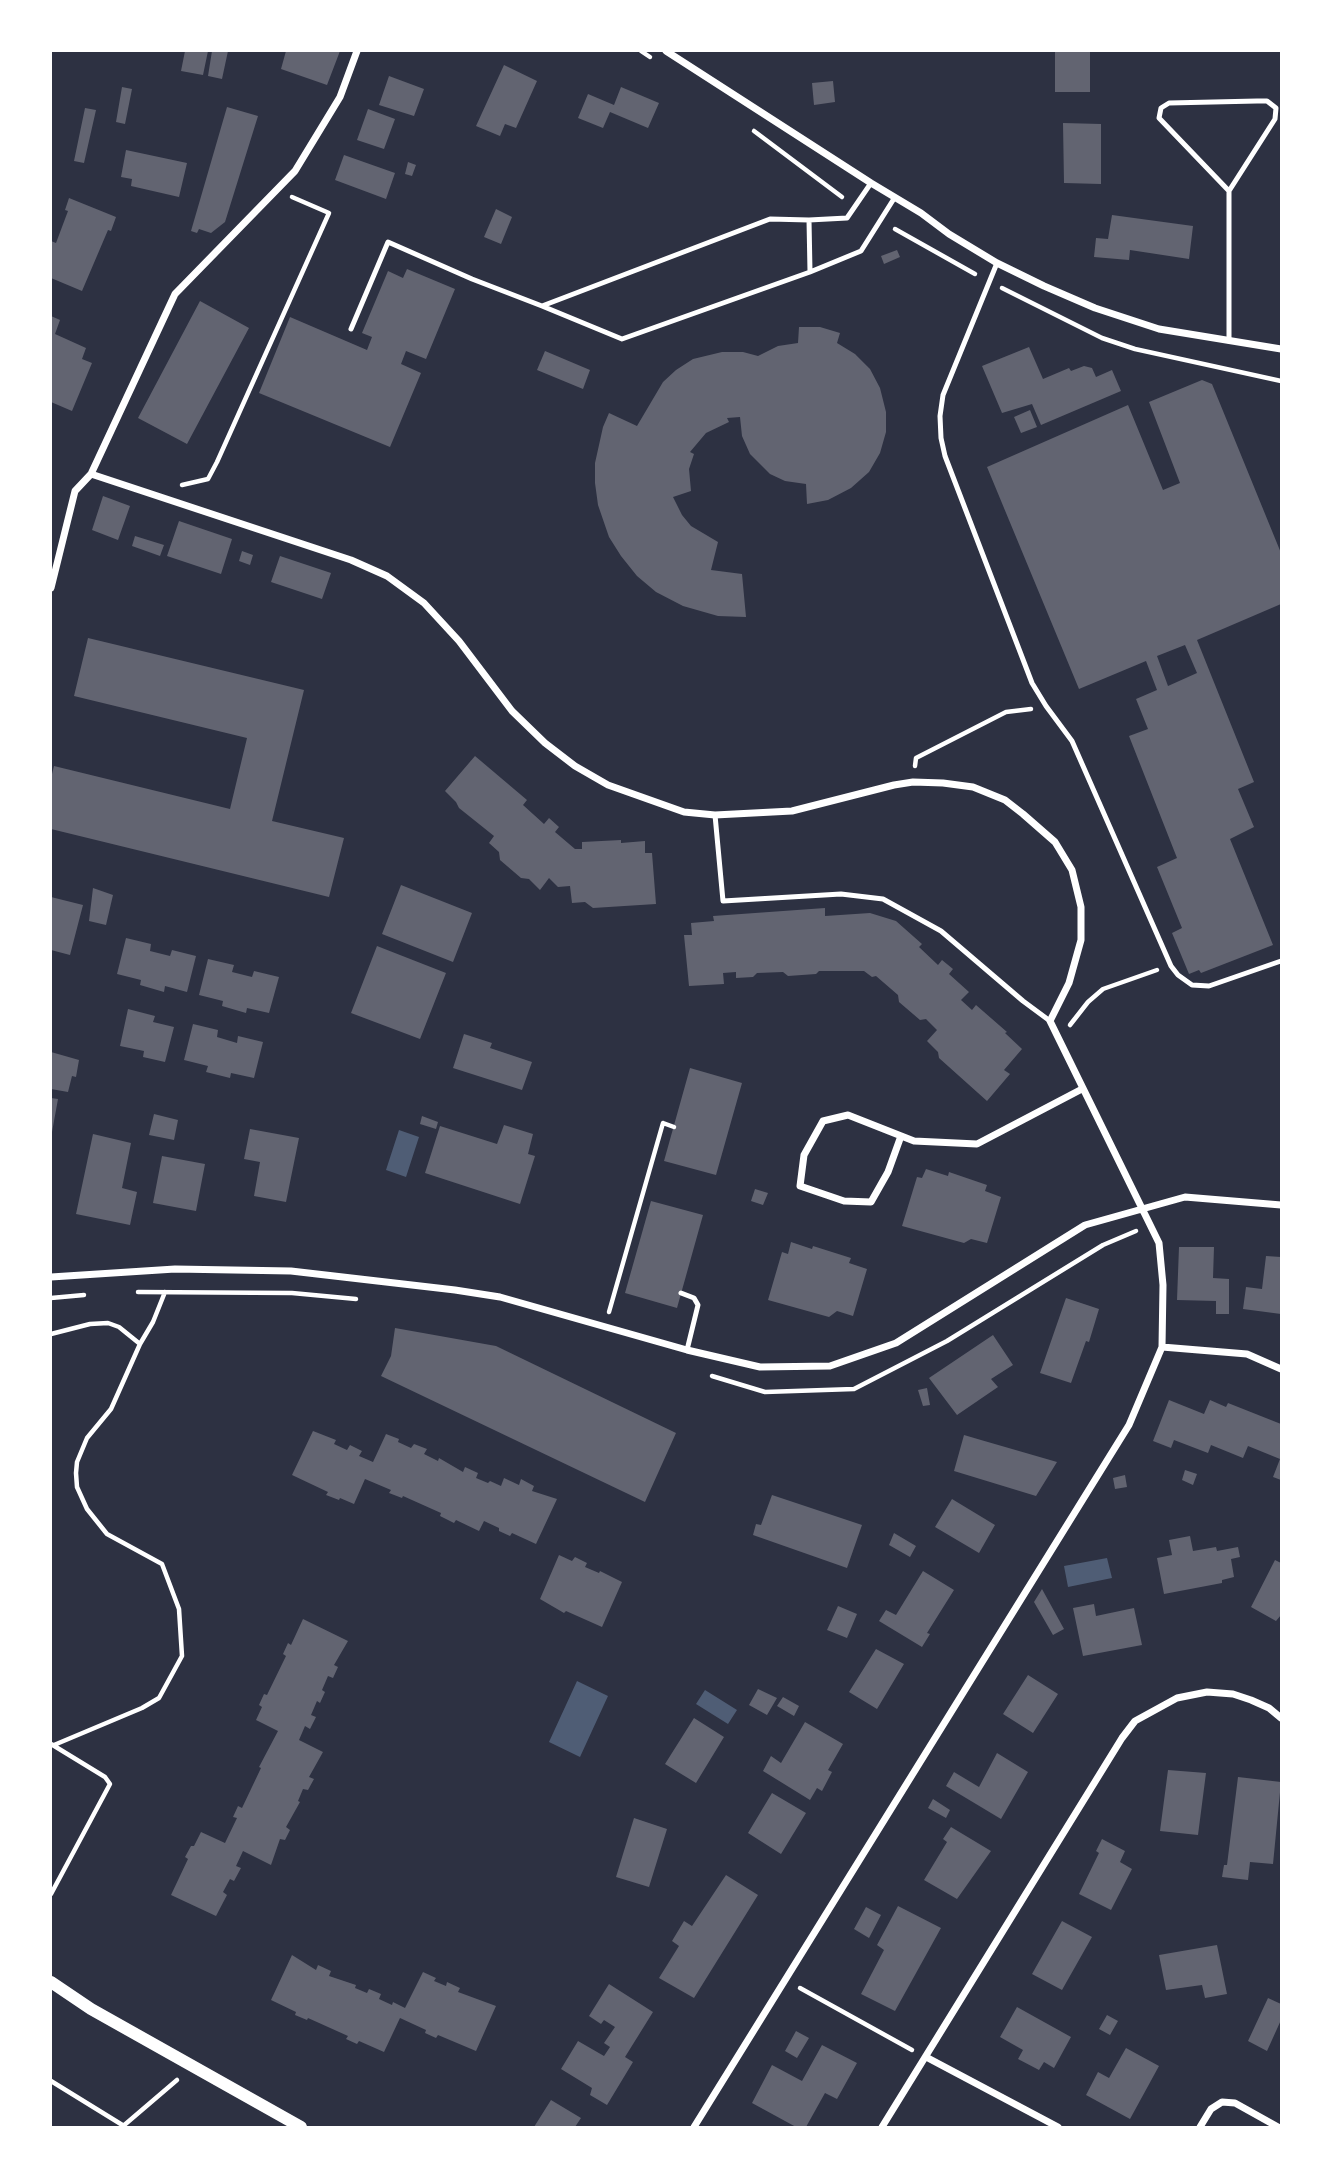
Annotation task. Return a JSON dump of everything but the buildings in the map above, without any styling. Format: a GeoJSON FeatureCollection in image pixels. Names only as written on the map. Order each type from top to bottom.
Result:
{"type":"FeatureCollection","features":[{"type":"Feature","properties":{"kind":"street"},"geometry":{"type":"LineString","coordinates":[[51,588],[75,491],[91,474],[175,294],[295,171],[340,97],[357,51]]}},
{"type":"Feature","properties":{"kind":"street"},"geometry":{"type":"LineString","coordinates":[[666,51],[997,263],[1044,286],[1107,312],[1159,329],[1281,349]]}},
{"type":"Feature","properties":{"kind":"street"},"geometry":{"type":"LineString","coordinates":[[91,474],[351,561],[387,576],[424,603],[459,641],[512,711],[545,743],[575,766],[607,785],[684,811],[715,815],[792,811],[913,782],[973,787],[1005,800],[1055,842],[1072,870],[1081,907],[1081,940],[1069,983],[1050,1020],[1159,1243],[1163,1285],[1162,1347],[1129,1425],[787,1981],[694,2127]]}},
{"type":"Feature","properties":{"kind":"street"},"geometry":{"type":"LineString","coordinates":[[901,1136],[888,1171],[871,1202],[844,1201],[800,1186],[804,1155],[823,1121],[848,1115],[914,1141],[977,1144],[1082,1089]]}},
{"type":"Feature","properties":{"kind":"street"},"geometry":{"type":"LineString","coordinates":[[51,1277],[175,1269],[291,1271],[500,1297],[687,1350],[760,1367],[830,1366],[896,1343],[1085,1225],[1185,1197],[1281,1205]]}},
{"type":"Feature","properties":{"kind":"street"},"geometry":{"type":"LineString","coordinates":[[1162,1347],[1247,1354],[1281,1369]]}},
{"type":"Feature","properties":{"kind":"street"},"geometry":{"type":"LineString","coordinates":[[882,2127],[1135,1721],[1177,1698],[1207,1692],[1233,1694],[1251,1700],[1269,1707],[1281,1718]]}},
{"type":"Feature","properties":{"kind":"street"},"geometry":{"type":"LineString","coordinates":[[51,1982],[91,2010],[301,2127]]}},
{"type":"Feature","properties":{"kind":"street"},"geometry":{"type":"LineString","coordinates":[[926,2057],[1058,2127]]}},
{"type":"Feature","properties":{"kind":"street"},"geometry":{"type":"LineString","coordinates":[[1200,2127],[1211,2109],[1222,2102],[1235,2103],[1278,2127]]}},
{"type":"Feature","properties":{"kind":"lane"},"geometry":{"type":"LineString","coordinates":[[1229,191],[1159,118],[1161,108],[1169,103],[1257,101],[1267,101],[1276,108],[1275,119],[1229,191],[1229,341]]}},
{"type":"Feature","properties":{"kind":"lane"},"geometry":{"type":"LineString","coordinates":[[542,306],[770,219],[848,218],[871,183]]}},
{"type":"Feature","properties":{"kind":"lane"},"geometry":{"type":"LineString","coordinates":[[351,330],[388,242],[622,339],[861,251],[895,197]]}},
{"type":"Feature","properties":{"kind":"lane"},"geometry":{"type":"LineString","coordinates":[[808,220],[810,272]]}},
{"type":"Feature","properties":{"kind":"lane"},"geometry":{"type":"LineString","coordinates":[[997,263],[943,394],[941,438],[945,456],[1032,683],[1072,741],[1171,966],[1178,975],[1192,985],[1209,986],[1281,961]]}},
{"type":"Feature","properties":{"kind":"lane"},"geometry":{"type":"LineString","coordinates":[[715,815],[723,901],[841,894],[883,899],[941,931],[1023,1001],[1050,1020]]}},
{"type":"Feature","properties":{"kind":"lane"},"geometry":{"type":"LineString","coordinates":[[681,1293],[694,1298],[698,1305],[687,1350]]}},
{"type":"Feature","properties":{"kind":"path"},"geometry":{"type":"LineString","coordinates":[[180,485],[208,479],[329,213],[278,190]]}},
{"type":"Feature","properties":{"kind":"path"},"geometry":{"type":"LineString","coordinates":[[913,782],[916,758],[1006,712],[1046,706]]}},
{"type":"Feature","properties":{"kind":"path"},"geometry":{"type":"LineString","coordinates":[[1059,1039],[1088,1002],[1103,989],[1171,966]]}},
{"type":"Feature","properties":{"kind":"path"},"geometry":{"type":"LineString","coordinates":[[604,1326],[663,1123],[674,1126]]}},
{"type":"Feature","properties":{"kind":"path"},"geometry":{"type":"LineString","coordinates":[[52,1744],[142,1708],[159,1698],[182,1656],[179,1609],[162,1564],[107,1534],[87,1509],[78,1487],[77,1462],[87,1438],[111,1409],[166,1292]]}},
{"type":"Feature","properties":{"kind":"path"},"geometry":{"type":"LineString","coordinates":[[51,1334],[90,1324],[108,1323],[119,1327],[140,1344]]}},
{"type":"Feature","properties":{"kind":"path"},"geometry":{"type":"LineString","coordinates":[[51,1894],[110,1784],[105,1777],[52,1744]]}},
{"type":"Feature","properties":{"kind":"path"},"geometry":{"type":"LineString","coordinates":[[787,1981],[926,2057]]}},
{"type":"Feature","properties":{"kind":"path"},"geometry":{"type":"LineString","coordinates":[[51,2081],[123,2127],[194,2066]]}},
{"type":"Feature","properties":{"kind":"water"},"geometry":{"type":"Polygon","coordinates":[[[399,1130],[419,1137],[406,1177],[386,1170],[399,1130]]]}},
{"type":"Feature","properties":{"kind":"water"},"geometry":{"type":"Polygon","coordinates":[[[1107,1558],[1112,1578],[1068,1587],[1064,1566],[1107,1558]]]}},
{"type":"Feature","properties":{"kind":"water"},"geometry":{"type":"Polygon","coordinates":[[[577,1681],[608,1696],[580,1757],[549,1742],[577,1681]]]}},
{"type":"Feature","properties":{"kind":"water"},"geometry":{"type":"Polygon","coordinates":[[[705,1690],[737,1710],[728,1724],[696,1704],[705,1690]]]}}]}
